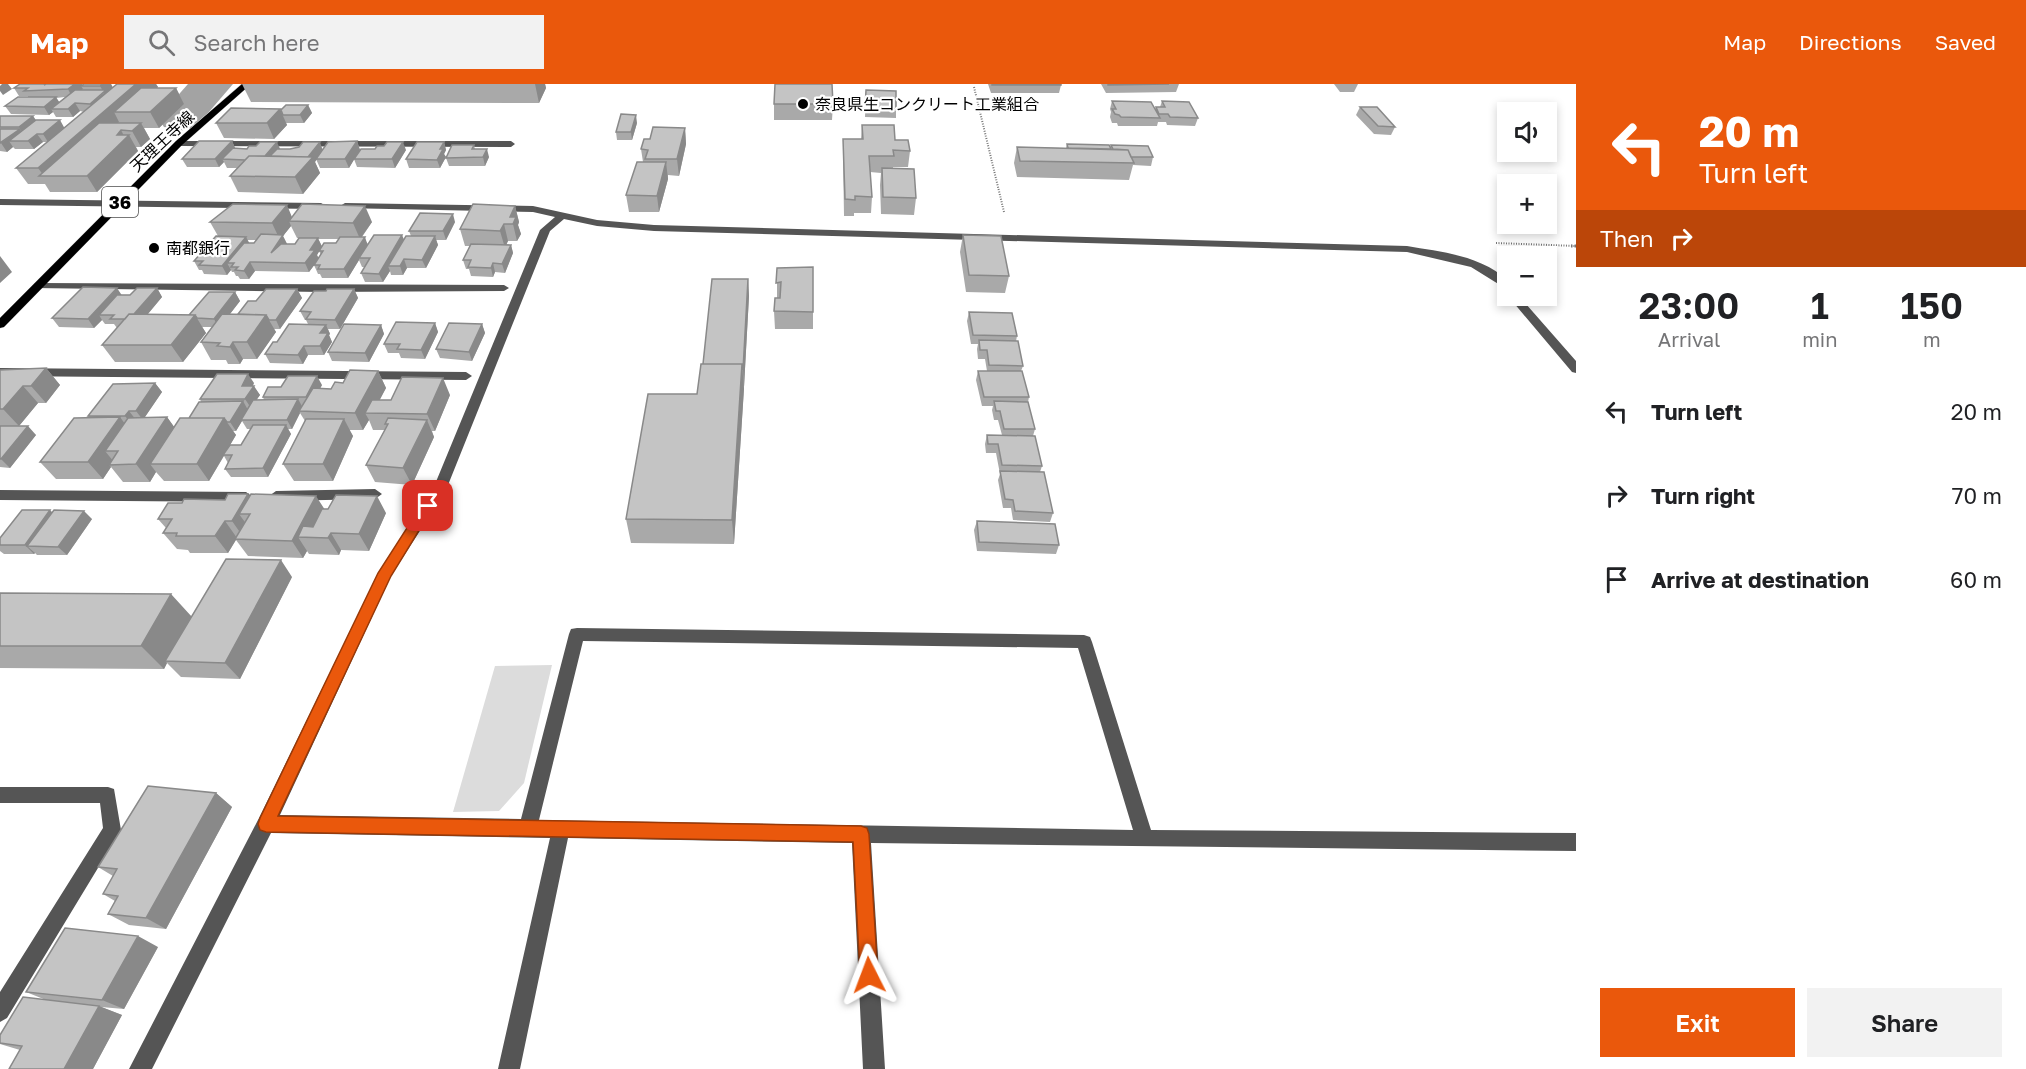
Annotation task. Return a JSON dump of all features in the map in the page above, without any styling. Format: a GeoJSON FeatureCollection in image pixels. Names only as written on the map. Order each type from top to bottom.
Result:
{"type":"FeatureCollection","features":[{"type":"Feature","properties":{"kind":"main road","name":"天理王寺線"},"geometry":{"type":"LineString","coordinates":[[0,326],[179,143],[247,84]]}},
{"type":"Feature","properties":{"kind":"street"},"geometry":{"type":"LineString","coordinates":[[179,143],[511,144]]}},
{"type":"Feature","properties":{"kind":"street"},"geometry":{"type":"LineString","coordinates":[[0,202],[521,209],[597,223],[654,228],[1010,236],[1407,249],[1461,258],[1497,278]]}},
{"type":"Feature","properties":{"kind":"street"},"geometry":{"type":"LineString","coordinates":[[140,1069],[266,824],[385,573],[439,490],[545,230],[563,215]]}},
{"type":"Feature","properties":{"kind":"street"},"geometry":{"type":"LineString","coordinates":[[38,286],[504,288]]}},
{"type":"Feature","properties":{"kind":"street"},"geometry":{"type":"LineString","coordinates":[[1522,306],[1576,369]]}},
{"type":"Feature","properties":{"kind":"street"},"geometry":{"type":"LineString","coordinates":[[0,372],[466,376]]}},
{"type":"Feature","properties":{"kind":"street"},"geometry":{"type":"LineString","coordinates":[[0,495],[218,498],[375,494]]}},
{"type":"Feature","properties":{"kind":"street"},"geometry":{"type":"LineString","coordinates":[[528,828],[577,634],[1084,642],[1145,839]]}},
{"type":"Feature","properties":{"kind":"street"},"geometry":{"type":"LineString","coordinates":[[0,795],[108,795],[112,830],[0,1011]]}},
{"type":"Feature","properties":{"kind":"street"},"geometry":{"type":"LineString","coordinates":[[266,824],[1145,839],[1576,842]]}},
{"type":"Feature","properties":{"kind":"street"},"geometry":{"type":"LineString","coordinates":[[509,1069],[561,829]]}},
{"type":"Feature","properties":{"kind":"street"},"geometry":{"type":"LineString","coordinates":[[861,834],[874,1069]]}},
{"type":"Feature","properties":{"kind":"path"},"geometry":{"type":"LineString","coordinates":[[974,87],[1010,236]]}},
{"type":"Feature","properties":{"kind":"path"},"geometry":{"type":"LineString","coordinates":[[1461,258],[1486,242],[1576,246]]}},
{"type":"Feature","properties":{"kind":"shaded area"},"geometry":{"type":"Polygon","coordinates":[[[552,665],[524,783],[499,811],[453,812],[495,666],[552,665]]]}},
{"type":"Feature","properties":{"kind":"building"},"geometry":{"type":"Polygon","coordinates":[[[20,84],[75,84],[68,89],[24,91],[28,88],[14,88],[20,84]]]}},
{"type":"Feature","properties":{"kind":"building"},"geometry":{"type":"Polygon","coordinates":[[[84,84],[103,84],[81,86],[84,84]]]}},
{"type":"Feature","properties":{"kind":"building"},"geometry":{"type":"Polygon","coordinates":[[[117,84],[136,84],[38,168],[16,168],[117,84]]]}},
{"type":"Feature","properties":{"kind":"building"},"geometry":{"type":"Polygon","coordinates":[[[775,84],[832,84],[833,104],[774,104],[775,84]]]}},
{"type":"Feature","properties":{"kind":"building"},"geometry":{"type":"Polygon","coordinates":[[[1061,84],[1061,85],[992,85],[1061,84]]]}},
{"type":"Feature","properties":{"kind":"building"},"geometry":{"type":"Polygon","coordinates":[[[1108,84],[1169,84],[1108,85],[1108,84]]]}},
{"type":"Feature","properties":{"kind":"building"},"geometry":{"type":"Polygon","coordinates":[[[141,88],[176,88],[150,112],[114,112],[141,88]]]}},
{"type":"Feature","properties":{"kind":"building"},"geometry":{"type":"Polygon","coordinates":[[[75,90],[106,90],[90,104],[75,103],[68,109],[51,109],[75,90]]]}},
{"type":"Feature","properties":{"kind":"building"},"geometry":{"type":"Polygon","coordinates":[[[866,90],[896,91],[896,109],[865,109],[866,90]]]}},
{"type":"Feature","properties":{"kind":"building"},"geometry":{"type":"Polygon","coordinates":[[[18,97],[56,97],[44,107],[5,106],[18,97]]]}},
{"type":"Feature","properties":{"kind":"building"},"geometry":{"type":"Polygon","coordinates":[[[1112,101],[1151,102],[1160,118],[1121,117],[1112,109],[1116,109],[1112,101]]]}},
{"type":"Feature","properties":{"kind":"building"},"geometry":{"type":"Polygon","coordinates":[[[1162,101],[1189,102],[1198,118],[1170,117],[1168,114],[1159,114],[1156,107],[1165,107],[1162,101]]]}},
{"type":"Feature","properties":{"kind":"building"},"geometry":{"type":"Polygon","coordinates":[[[286,105],[308,105],[300,115],[283,115],[281,110],[286,105]]]}},
{"type":"Feature","properties":{"kind":"building"},"geometry":{"type":"Polygon","coordinates":[[[1360,107],[1377,107],[1395,127],[1378,126],[1360,107]]]}},
{"type":"Feature","properties":{"kind":"building"},"geometry":{"type":"Polygon","coordinates":[[[231,108],[280,109],[267,123],[216,123],[231,108]]]}},
{"type":"Feature","properties":{"kind":"building"},"geometry":{"type":"Polygon","coordinates":[[[621,114],[636,115],[631,132],[616,132],[621,114]]]}},
{"type":"Feature","properties":{"kind":"building"},"geometry":{"type":"Polygon","coordinates":[[[0,116],[33,116],[19,127],[0,127],[0,116]]]}},
{"type":"Feature","properties":{"kind":"building"},"geometry":{"type":"Polygon","coordinates":[[[36,120],[60,120],[43,134],[37,134],[28,141],[9,141],[36,120]]]}},
{"type":"Feature","properties":{"kind":"building"},"geometry":{"type":"Polygon","coordinates":[[[99,123],[141,123],[132,131],[121,130],[117,135],[129,135],[87,176],[39,176],[99,123]]]}},
{"type":"Feature","properties":{"kind":"building"},"geometry":{"type":"Polygon","coordinates":[[[862,125],[894,125],[895,140],[908,140],[910,151],[893,150],[894,156],[869,156],[872,197],[855,196],[855,200],[845,199],[843,139],[863,139],[862,125]]]}},
{"type":"Feature","properties":{"kind":"building"},"geometry":{"type":"Polygon","coordinates":[[[653,127],[685,128],[677,159],[645,159],[648,150],[641,149],[644,139],[650,139],[653,127]]]}},
{"type":"Feature","properties":{"kind":"building"},"geometry":{"type":"Polygon","coordinates":[[[0,129],[20,129],[0,143],[0,129]]]}},
{"type":"Feature","properties":{"kind":"building"},"geometry":{"type":"Polygon","coordinates":[[[199,141],[232,141],[215,159],[182,159],[199,141]]]}},
{"type":"Feature","properties":{"kind":"building"},"geometry":{"type":"Polygon","coordinates":[[[357,141],[345,159],[316,159],[328,142],[357,141]]]}},
{"type":"Feature","properties":{"kind":"building"},"geometry":{"type":"Polygon","coordinates":[[[260,142],[277,142],[265,156],[249,156],[245,160],[222,159],[233,148],[247,149],[260,142]]]}},
{"type":"Feature","properties":{"kind":"building"},"geometry":{"type":"Polygon","coordinates":[[[303,142],[320,142],[308,157],[270,156],[277,149],[299,147],[303,142]]]}},
{"type":"Feature","properties":{"kind":"building"},"geometry":{"type":"Polygon","coordinates":[[[387,142],[403,142],[392,159],[354,159],[361,149],[375,149],[377,146],[384,146],[387,142]]]}},
{"type":"Feature","properties":{"kind":"building"},"geometry":{"type":"Polygon","coordinates":[[[417,142],[444,142],[437,160],[406,159],[417,142]]]}},
{"type":"Feature","properties":{"kind":"building"},"geometry":{"type":"Polygon","coordinates":[[[1067,144],[1109,145],[1111,149],[1068,148],[1067,144]]]}},
{"type":"Feature","properties":{"kind":"building"},"geometry":{"type":"Polygon","coordinates":[[[452,145],[474,145],[472,149],[487,149],[483,157],[446,158],[452,145]]]}},
{"type":"Feature","properties":{"kind":"building"},"geometry":{"type":"Polygon","coordinates":[[[1111,145],[1148,146],[1153,157],[1131,157],[1128,150],[1113,149],[1111,145]]]}},
{"type":"Feature","properties":{"kind":"building"},"geometry":{"type":"Polygon","coordinates":[[[1017,147],[1128,150],[1134,163],[1020,161],[1017,147]]]}},
{"type":"Feature","properties":{"kind":"building"},"geometry":{"type":"Polygon","coordinates":[[[249,156],[313,157],[295,177],[230,176],[249,156]]]}},
{"type":"Feature","properties":{"kind":"building"},"geometry":{"type":"Polygon","coordinates":[[[637,162],[666,162],[657,196],[626,195],[637,162]]]}},
{"type":"Feature","properties":{"kind":"building"},"geometry":{"type":"Polygon","coordinates":[[[882,168],[914,169],[916,198],[883,197],[882,168]]]}},
{"type":"Feature","properties":{"kind":"building"},"geometry":{"type":"Polygon","coordinates":[[[233,204],[287,205],[272,223],[210,222],[233,204]]]}},
{"type":"Feature","properties":{"kind":"building"},"geometry":{"type":"Polygon","coordinates":[[[302,204],[365,206],[353,223],[289,221],[302,204]]]}},
{"type":"Feature","properties":{"kind":"building"},"geometry":{"type":"Polygon","coordinates":[[[473,204],[515,206],[510,217],[516,217],[513,224],[504,224],[500,231],[460,229],[473,204]]]}},
{"type":"Feature","properties":{"kind":"building"},"geometry":{"type":"Polygon","coordinates":[[[420,213],[453,214],[443,231],[409,231],[420,213]]]}},
{"type":"Feature","properties":{"kind":"building"},"geometry":{"type":"Polygon","coordinates":[[[261,234],[283,235],[271,253],[281,244],[295,244],[299,238],[318,238],[310,250],[315,250],[305,263],[250,262],[244,271],[235,270],[238,267],[231,267],[234,263],[227,263],[244,243],[254,243],[261,234]]]}},
{"type":"Feature","properties":{"kind":"building"},"geometry":{"type":"Polygon","coordinates":[[[374,235],[402,235],[379,274],[361,273],[370,258],[359,258],[374,235]]]}},
{"type":"Feature","properties":{"kind":"building"},"geometry":{"type":"Polygon","coordinates":[[[963,235],[1001,236],[1009,276],[969,275],[963,235]]]}},
{"type":"Feature","properties":{"kind":"building"},"geometry":{"type":"Polygon","coordinates":[[[216,236],[246,237],[222,266],[199,265],[203,261],[194,261],[216,236]]]}},
{"type":"Feature","properties":{"kind":"building"},"geometry":{"type":"Polygon","coordinates":[[[406,236],[435,236],[422,260],[404,259],[400,266],[388,266],[406,236]]]}},
{"type":"Feature","properties":{"kind":"building"},"geometry":{"type":"Polygon","coordinates":[[[340,237],[365,237],[344,269],[318,269],[320,265],[314,265],[323,251],[319,251],[324,243],[336,243],[340,237]]]}},
{"type":"Feature","properties":{"kind":"building"},"geometry":{"type":"Polygon","coordinates":[[[471,244],[511,245],[502,264],[493,263],[491,268],[468,267],[471,260],[463,260],[471,244]]]}},
{"type":"Feature","properties":{"kind":"building"},"geometry":{"type":"Polygon","coordinates":[[[813,267],[813,312],[774,311],[775,298],[780,298],[781,282],[776,283],[777,268],[813,267]]]}},
{"type":"Feature","properties":{"kind":"building"},"geometry":{"type":"Polygon","coordinates":[[[712,279],[748,279],[743,370],[742,364],[703,364],[712,279]]]}},
{"type":"Feature","properties":{"kind":"building"},"geometry":{"type":"Polygon","coordinates":[[[83,287],[117,288],[88,319],[52,318],[83,287]]]}},
{"type":"Feature","properties":{"kind":"building"},"geometry":{"type":"Polygon","coordinates":[[[137,288],[157,288],[134,314],[129,314],[125,319],[110,319],[114,315],[99,315],[117,295],[130,295],[137,288]]]}},
{"type":"Feature","properties":{"kind":"building"},"geometry":{"type":"Polygon","coordinates":[[[266,289],[297,289],[276,320],[269,320],[266,315],[238,314],[248,301],[256,301],[266,289]]]}},
{"type":"Feature","properties":{"kind":"building"},"geometry":{"type":"Polygon","coordinates":[[[327,289],[354,289],[335,320],[306,319],[311,312],[300,311],[314,291],[326,291],[327,289]]]}},
{"type":"Feature","properties":{"kind":"building"},"geometry":{"type":"Polygon","coordinates":[[[209,292],[235,292],[214,319],[189,315],[209,292]]]}},
{"type":"Feature","properties":{"kind":"building"},"geometry":{"type":"Polygon","coordinates":[[[969,312],[1012,313],[1017,336],[973,335],[969,312]]]}},
{"type":"Feature","properties":{"kind":"building"},"geometry":{"type":"Polygon","coordinates":[[[129,314],[195,315],[171,345],[102,345],[129,314]]]}},
{"type":"Feature","properties":{"kind":"building"},"geometry":{"type":"Polygon","coordinates":[[[222,314],[266,315],[247,342],[233,342],[230,347],[217,346],[220,343],[201,342],[222,314]]]}},
{"type":"Feature","properties":{"kind":"building"},"geometry":{"type":"Polygon","coordinates":[[[396,322],[435,323],[421,350],[397,349],[400,344],[384,344],[396,322]]]}},
{"type":"Feature","properties":{"kind":"building"},"geometry":{"type":"Polygon","coordinates":[[[449,323],[482,324],[469,352],[436,349],[449,323]]]}},
{"type":"Feature","properties":{"kind":"building"},"geometry":{"type":"Polygon","coordinates":[[[289,324],[326,325],[320,333],[328,333],[320,346],[304,346],[298,355],[265,354],[273,342],[277,342],[289,324]]]}},
{"type":"Feature","properties":{"kind":"building"},"geometry":{"type":"Polygon","coordinates":[[[344,324],[381,325],[365,353],[328,352],[344,324]]]}},
{"type":"Feature","properties":{"kind":"building"},"geometry":{"type":"Polygon","coordinates":[[[979,340],[1018,341],[1023,366],[989,365],[987,350],[980,350],[979,340]]]}},
{"type":"Feature","properties":{"kind":"building"},"geometry":{"type":"Polygon","coordinates":[[[701,364],[742,364],[732,520],[626,519],[648,394],[697,394],[701,364]]]}},
{"type":"Feature","properties":{"kind":"building"},"geometry":{"type":"Polygon","coordinates":[[[46,368],[31,386],[23,386],[3,409],[0,409],[0,370],[46,368]]]}},
{"type":"Feature","properties":{"kind":"building"},"geometry":{"type":"Polygon","coordinates":[[[350,370],[378,371],[355,413],[299,411],[313,388],[331,389],[335,382],[343,383],[350,370]]]}},
{"type":"Feature","properties":{"kind":"building"},"geometry":{"type":"Polygon","coordinates":[[[978,371],[1022,371],[1029,397],[984,397],[978,371]]]}},
{"type":"Feature","properties":{"kind":"building"},"geometry":{"type":"Polygon","coordinates":[[[217,374],[248,374],[242,386],[254,386],[245,399],[200,399],[217,374]]]}},
{"type":"Feature","properties":{"kind":"building"},"geometry":{"type":"Polygon","coordinates":[[[288,376],[317,376],[306,397],[263,397],[268,387],[281,387],[288,376]]]}},
{"type":"Feature","properties":{"kind":"building"},"geometry":{"type":"Polygon","coordinates":[[[402,377],[443,378],[427,414],[365,413],[372,400],[391,400],[402,377]]]}},
{"type":"Feature","properties":{"kind":"building"},"geometry":{"type":"Polygon","coordinates":[[[155,383],[136,411],[129,411],[125,416],[88,416],[113,384],[155,383]]]}},
{"type":"Feature","properties":{"kind":"building"},"geometry":{"type":"Polygon","coordinates":[[[298,399],[287,420],[241,420],[253,400],[298,399]]]}},
{"type":"Feature","properties":{"kind":"building"},"geometry":{"type":"Polygon","coordinates":[[[243,401],[230,422],[224,418],[189,418],[199,402],[243,401]]]}},
{"type":"Feature","properties":{"kind":"building"},"geometry":{"type":"Polygon","coordinates":[[[994,401],[1028,402],[1035,429],[1004,429],[1000,411],[996,411],[994,401]]]}},
{"type":"Feature","properties":{"kind":"building"},"geometry":{"type":"Polygon","coordinates":[[[120,417],[88,462],[40,462],[74,418],[120,417]]]}},
{"type":"Feature","properties":{"kind":"building"},"geometry":{"type":"Polygon","coordinates":[[[167,417],[136,464],[109,465],[118,451],[105,451],[128,418],[167,417]]]}},
{"type":"Feature","properties":{"kind":"building"},"geometry":{"type":"Polygon","coordinates":[[[180,418],[224,418],[197,464],[150,464],[180,418]]]}},
{"type":"Feature","properties":{"kind":"building"},"geometry":{"type":"Polygon","coordinates":[[[388,418],[427,420],[403,468],[366,465],[388,424],[385,424],[388,418]]]}},
{"type":"Feature","properties":{"kind":"building"},"geometry":{"type":"Polygon","coordinates":[[[306,419],[344,419],[323,464],[283,464],[306,419]]]}},
{"type":"Feature","properties":{"kind":"building"},"geometry":{"type":"Polygon","coordinates":[[[253,425],[286,425],[263,468],[225,469],[232,455],[223,455],[230,445],[241,445],[253,425]]]}},
{"type":"Feature","properties":{"kind":"building"},"geometry":{"type":"Polygon","coordinates":[[[0,426],[28,426],[1,459],[0,459],[0,426]]]}},
{"type":"Feature","properties":{"kind":"building"},"geometry":{"type":"Polygon","coordinates":[[[987,435],[1035,436],[1042,466],[1002,465],[998,444],[988,444],[987,435]]]}},
{"type":"Feature","properties":{"kind":"building"},"geometry":{"type":"Polygon","coordinates":[[[1000,471],[1044,472],[1053,513],[1015,511],[1013,500],[1005,499],[1000,471]]]}},
{"type":"Feature","properties":{"kind":"building"},"geometry":{"type":"Polygon","coordinates":[[[228,494],[248,494],[232,521],[225,521],[215,536],[176,536],[177,533],[163,533],[172,519],[158,519],[168,503],[182,503],[184,499],[225,500],[228,494]]]}},
{"type":"Feature","properties":{"kind":"building"},"geometry":{"type":"Polygon","coordinates":[[[251,494],[316,496],[292,541],[235,539],[250,514],[239,514],[251,494]]]}},
{"type":"Feature","properties":{"kind":"building"},"geometry":{"type":"Polygon","coordinates":[[[336,495],[377,496],[359,534],[331,533],[328,538],[298,537],[303,526],[313,527],[322,509],[328,509],[336,495]]]}},
{"type":"Feature","properties":{"kind":"building"},"geometry":{"type":"Polygon","coordinates":[[[22,510],[50,510],[25,545],[0,545],[0,538],[22,510]]]}},
{"type":"Feature","properties":{"kind":"building"},"geometry":{"type":"Polygon","coordinates":[[[54,510],[84,511],[58,547],[27,546],[54,510]]]}},
{"type":"Feature","properties":{"kind":"building"},"geometry":{"type":"Polygon","coordinates":[[[977,521],[1055,524],[1059,545],[979,542],[977,521]]]}},
{"type":"Feature","properties":{"kind":"building"},"geometry":{"type":"Polygon","coordinates":[[[226,559],[281,560],[225,663],[165,661],[226,559]]]}},
{"type":"Feature","properties":{"kind":"building"},"geometry":{"type":"Polygon","coordinates":[[[0,593],[171,594],[141,646],[0,646],[0,593]]]}},
{"type":"Feature","properties":{"kind":"building"},"geometry":{"type":"Polygon","coordinates":[[[148,786],[216,793],[146,918],[108,914],[118,896],[103,894],[117,869],[98,867],[148,786]]]}},
{"type":"Feature","properties":{"kind":"building"},"geometry":{"type":"Polygon","coordinates":[[[65,928],[138,936],[102,1000],[26,992],[65,928]]]}},
{"type":"Feature","properties":{"kind":"building"},"geometry":{"type":"Polygon","coordinates":[[[23,997],[99,1006],[64,1069],[9,1069],[22,1046],[0,1043],[0,1035],[23,997]]]}},
{"type":"Feature","properties":{"kind":"waterway"},"geometry":{"type":"LineString","coordinates":[[180,118],[212,84]]}},
{"type":"Feature","properties":{"kind":"place","name":"奈良県生コンクリート工業組合"},"geometry":{"type":"Point","coordinates":[803,104]}},
{"type":"Feature","properties":{"kind":"place","name":"南都銀行"},"geometry":{"type":"Point","coordinates":[154,248]}},
{"type":"Feature","properties":{"kind":"route"},"geometry":{"type":"LineString","coordinates":[[428,506],[385,573],[266,824],[861,834],[869,975]]}}]}
